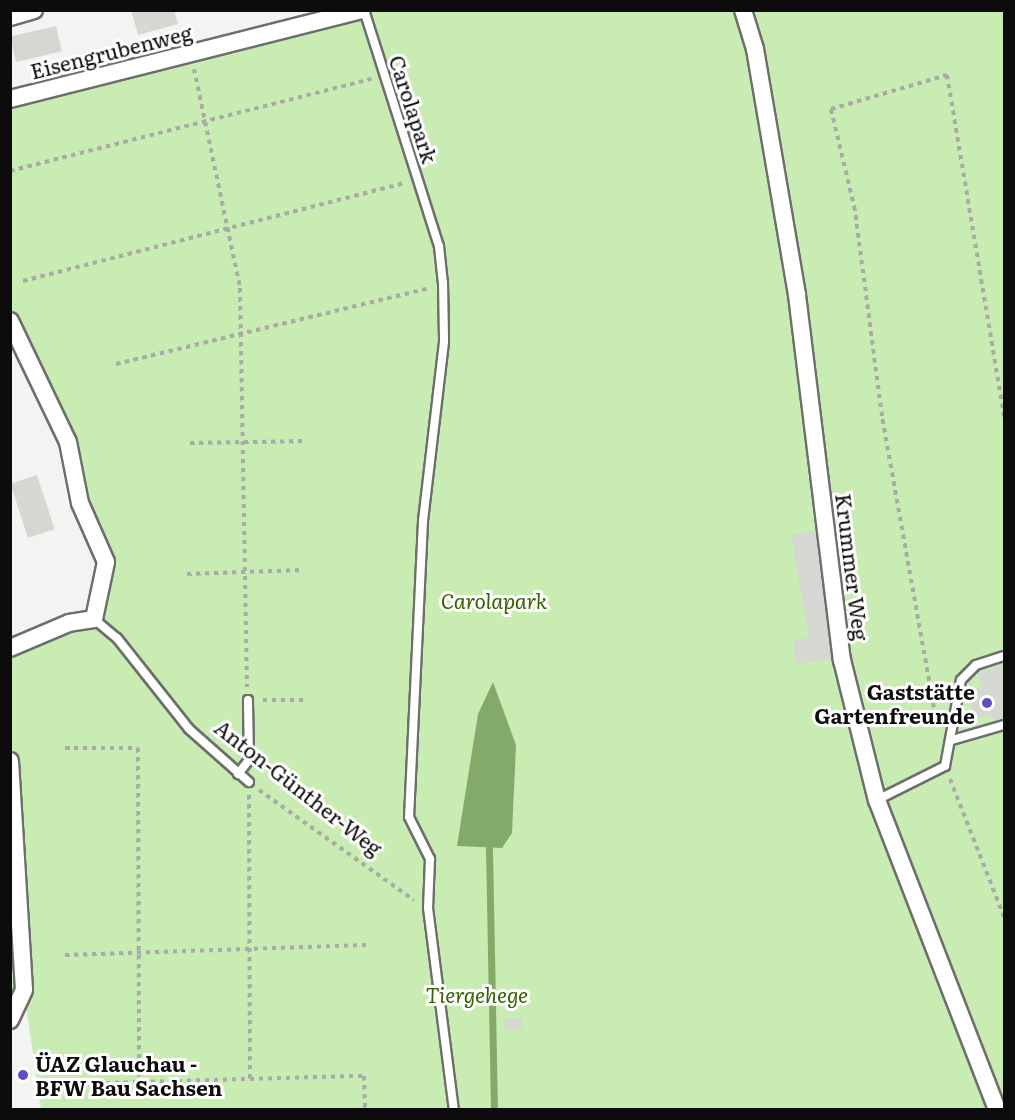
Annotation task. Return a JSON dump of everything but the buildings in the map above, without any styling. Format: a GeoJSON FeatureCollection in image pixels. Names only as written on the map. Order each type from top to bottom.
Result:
{"type":"FeatureCollection","features":[{"type":"Feature","properties":{"kind":"street"},"geometry":{"type":"LineString","coordinates":[[10,17],[34,10]]}},
{"type":"Feature","properties":{"kind":"street","name":"Eisengrubenweg"},"geometry":{"type":"LineString","coordinates":[[10,99],[363,10]]}},
{"type":"Feature","properties":{"kind":"street","name":"Krummer Weg"},"geometry":{"type":"LineString","coordinates":[[743,10],[755,49],[797,295],[842,660],[877,800],[997,1110]]}},
{"type":"Feature","properties":{"kind":"street"},"geometry":{"type":"LineString","coordinates":[[10,321],[35,380],[55,409],[68,442],[80,503],[103,548],[106,562],[94,620],[69,623],[10,648]]}},
{"type":"Feature","properties":{"kind":"street"},"geometry":{"type":"LineString","coordinates":[[10,761],[24,990],[10,1020]]}},
{"type":"Feature","properties":{"kind":"lane","name":"Carolapark"},"geometry":{"type":"LineString","coordinates":[[363,10],[439,246],[443,282],[444,342],[423,521],[409,817],[430,859],[428,908],[454,1110]]}},
{"type":"Feature","properties":{"kind":"lane","name":"Anton-Günther-Weg"},"geometry":{"type":"LineString","coordinates":[[94,620],[117,638],[189,729],[249,782]]}},
{"type":"Feature","properties":{"kind":"lane"},"geometry":{"type":"LineString","coordinates":[[877,800],[945,766],[952,741],[962,680],[976,665],[1005,656]]}},
{"type":"Feature","properties":{"kind":"lane"},"geometry":{"type":"LineString","coordinates":[[238,774],[249,760],[248,700]]}},
{"type":"Feature","properties":{"kind":"lane"},"geometry":{"type":"LineString","coordinates":[[952,741],[1005,725]]}},
{"type":"Feature","properties":{"kind":"path"},"geometry":{"type":"LineString","coordinates":[[190,54],[240,288],[248,700],[305,700]]}},
{"type":"Feature","properties":{"kind":"path"},"geometry":{"type":"LineString","coordinates":[[938,731],[882,416],[855,210],[831,109],[947,75],[1005,417]]}},
{"type":"Feature","properties":{"kind":"path"},"geometry":{"type":"LineString","coordinates":[[10,171],[376,78]]}},
{"type":"Feature","properties":{"kind":"path"},"geometry":{"type":"LineString","coordinates":[[23,281],[408,182]]}},
{"type":"Feature","properties":{"kind":"path"},"geometry":{"type":"LineString","coordinates":[[116,364],[431,287]]}},
{"type":"Feature","properties":{"kind":"path"},"geometry":{"type":"LineString","coordinates":[[190,443],[302,441]]}},
{"type":"Feature","properties":{"kind":"path"},"geometry":{"type":"LineString","coordinates":[[187,574],[302,570]]}},
{"type":"Feature","properties":{"kind":"path"},"geometry":{"type":"LineString","coordinates":[[65,748],[138,748],[139,1082]]}},
{"type":"Feature","properties":{"kind":"path"},"geometry":{"type":"LineString","coordinates":[[945,766],[1005,917]]}},
{"type":"Feature","properties":{"kind":"path"},"geometry":{"type":"LineString","coordinates":[[249,782],[247,950],[250,1079]]}},
{"type":"Feature","properties":{"kind":"path","name":"Anton-Günther-Weg"},"geometry":{"type":"LineString","coordinates":[[249,782],[392,888],[428,908]]}},
{"type":"Feature","properties":{"kind":"path"},"geometry":{"type":"LineString","coordinates":[[65,955],[366,945]]}},
{"type":"Feature","properties":{"kind":"path"},"geometry":{"type":"LineString","coordinates":[[70,1083],[364,1076],[365,1110]]}},
{"type":"Feature","properties":{"kind":"green space","name":"Tiergehege"},"geometry":{"type":"Polygon","coordinates":[[[369,11],[1004,11],[1004,1109],[41,1109],[24,991],[11,1020],[11,644],[94,619],[106,562],[68,442],[11,320],[11,103],[369,11]]]}},
{"type":"Feature","properties":{"kind":"shaded area"},"geometry":{"type":"Polygon","coordinates":[[[493,682],[516,745],[512,833],[502,848],[457,846],[478,714],[493,682]]]}},
{"type":"Feature","properties":{"kind":"waterway"},"geometry":{"type":"LineString","coordinates":[[489,849],[494,1108]]}},
{"type":"Feature","properties":{"kind":"place","name":"Gaststätte Gartenfreunde"},"geometry":{"type":"Point","coordinates":[987,703]}},
{"type":"Feature","properties":{"kind":"place","name":"ÜAZ Glauchau - BFW Bau Sachsen"},"geometry":{"type":"Point","coordinates":[23,1075]}}]}
